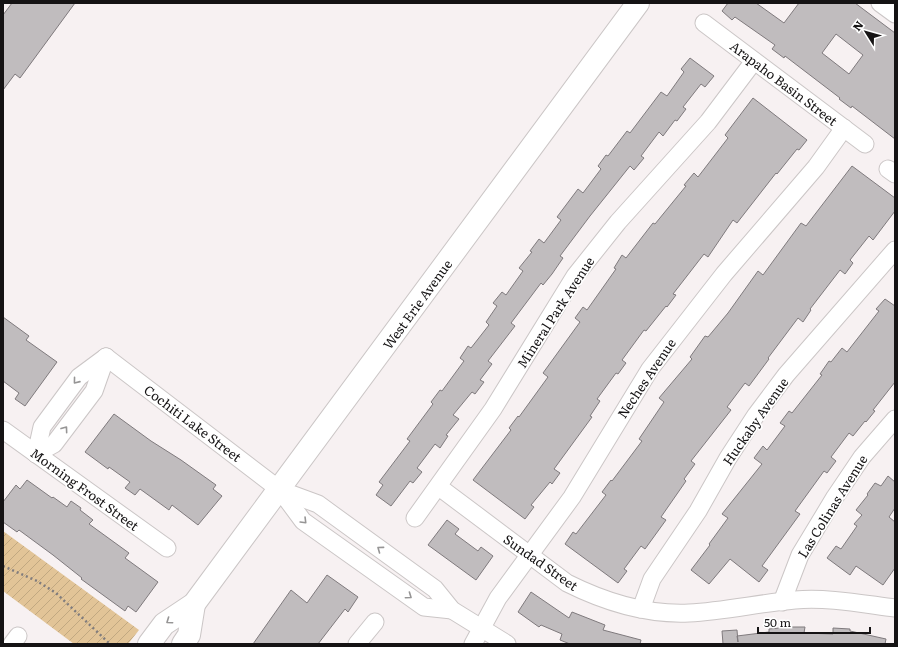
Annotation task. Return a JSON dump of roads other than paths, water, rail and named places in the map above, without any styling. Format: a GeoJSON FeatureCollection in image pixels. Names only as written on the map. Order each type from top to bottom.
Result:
{"type":"FeatureCollection","features":[{"type":"Feature","properties":{"kind":"street","name":"West Erie Avenue"},"geometry":{"type":"LineString","coordinates":[[149,644],[164,624],[194,604],[280,490],[638,3]]}},
{"type":"Feature","properties":{"kind":"street"},"geometry":{"type":"LineString","coordinates":[[880,3],[895,14]]}},
{"type":"Feature","properties":{"kind":"street","name":"Arapaho Basin Street"},"geometry":{"type":"LineString","coordinates":[[704,23],[865,144]]}},
{"type":"Feature","properties":{"kind":"street","name":"Mineral Park Avenue"},"geometry":{"type":"LineString","coordinates":[[415,518],[493,409],[575,276],[624,216],[708,122],[754,61]]}},
{"type":"Feature","properties":{"kind":"street","name":"Neches Avenue"},"geometry":{"type":"LineString","coordinates":[[473,644],[498,598],[528,555],[572,497],[628,403],[670,342],[724,274],[816,167],[844,128]]}},
{"type":"Feature","properties":{"kind":"street","name":"Huckaby Avenue"},"geometry":{"type":"LineString","coordinates":[[641,609],[652,579],[698,511],[728,458],[756,415],[786,375],[895,250]]}},
{"type":"Feature","properties":{"kind":"street","name":"Cochiti Lake Street"},"geometry":{"type":"LineString","coordinates":[[36,454],[54,444],[94,391],[106,357],[280,490],[303,521],[424,607],[452,610]]}},
{"type":"Feature","properties":{"kind":"street","name":"Las Colinas Avenue"},"geometry":{"type":"LineString","coordinates":[[782,602],[800,555],[835,497],[862,457],[895,419]]}},
{"type":"Feature","properties":{"kind":"street","name":"Morning Frost Street"},"geometry":{"type":"LineString","coordinates":[[3,430],[167,548]]}},
{"type":"Feature","properties":{"kind":"street","name":"Sundad Street"},"geometry":{"type":"LineString","coordinates":[[439,486],[528,555],[567,583],[590,595],[617,604],[666,613],[690,613],[796,600],[828,601],[895,608]]}},
{"type":"Feature","properties":{"kind":"street","name":"Cochiti Lake Street"},"geometry":{"type":"LineString","coordinates":[[280,490],[318,504],[435,589],[452,610],[507,644]]}},
{"type":"Feature","properties":{"kind":"street","name":"West Erie Avenue"},"geometry":{"type":"LineString","coordinates":[[183,644],[190,635],[194,604]]}},
{"type":"Feature","properties":{"kind":"street"},"geometry":{"type":"LineString","coordinates":[[358,644],[375,622]]}}]}
